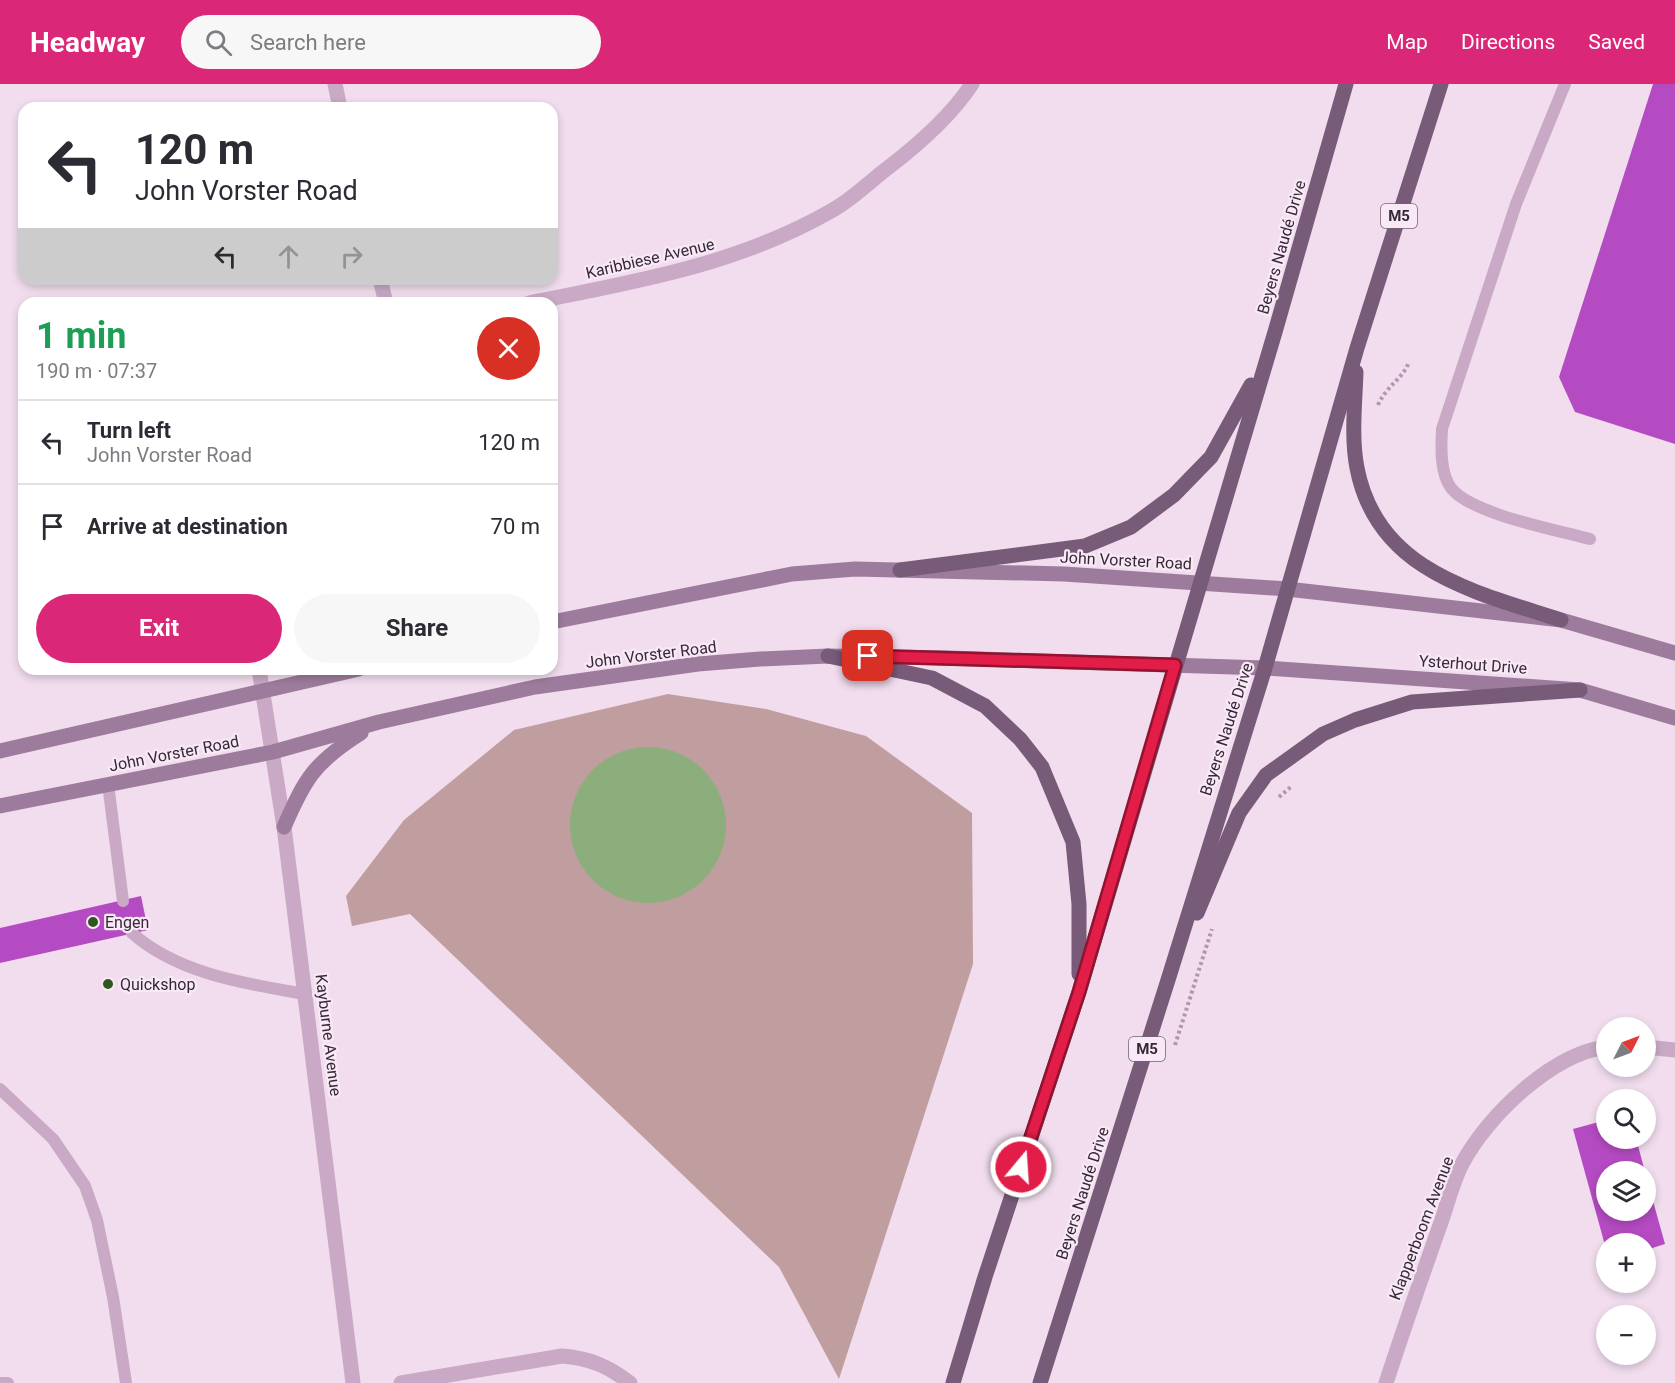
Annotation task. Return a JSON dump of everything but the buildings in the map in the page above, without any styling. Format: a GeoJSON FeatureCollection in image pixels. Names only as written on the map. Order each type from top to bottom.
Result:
{"type":"FeatureCollection","features":[{"type":"Feature","properties":{"kind":"main road","name":"Beyers Naudé Drive"},"geometry":{"type":"LineString","coordinates":[[953,1383],[985,1277],[1079,992],[1275,332],[1346,84]]}},
{"type":"Feature","properties":{"kind":"main road","name":"Beyers Naudé Drive"},"geometry":{"type":"LineString","coordinates":[[1040,1383],[1265,668],[1357,348],[1442,84]]}},
{"type":"Feature","properties":{"kind":"main road"},"geometry":{"type":"LineString","coordinates":[[900,570],[1085,546],[1131,527],[1174,495],[1211,457],[1243,402],[1275,332]]}},
{"type":"Feature","properties":{"kind":"main road"},"geometry":{"type":"LineString","coordinates":[[1357,348],[1354,434],[1357,469],[1373,512],[1398,548],[1433,574],[1472,591],[1675,653]]}},
{"type":"Feature","properties":{"kind":"main road","name":"John Vorster Road"},"geometry":{"type":"LineString","coordinates":[[558,618],[792,574],[855,569],[1064,574],[1287,589]]}},
{"type":"Feature","properties":{"kind":"main road"},"geometry":{"type":"LineString","coordinates":[[1287,589],[1561,620]]}},
{"type":"Feature","properties":{"kind":"main road"},"geometry":{"type":"LineString","coordinates":[[828,656],[932,678],[985,706],[1020,739],[1042,768],[1073,842],[1079,904],[1079,992]]}},
{"type":"Feature","properties":{"kind":"main road","name":"John Vorster Road"},"geometry":{"type":"LineString","coordinates":[[0,806],[273,752],[379,722],[535,687],[698,664],[828,656],[1175,665]]}},
{"type":"Feature","properties":{"kind":"main road","name":"Ysterhout Drive"},"geometry":{"type":"LineString","coordinates":[[1175,665],[1265,668],[1580,690],[1675,718]]}},
{"type":"Feature","properties":{"kind":"main road"},"geometry":{"type":"LineString","coordinates":[[0,751],[264,693],[335,675]]}},
{"type":"Feature","properties":{"kind":"main road"},"geometry":{"type":"LineString","coordinates":[[1168,980],[1239,813],[1266,775],[1298,751],[1323,734],[1355,720],[1412,702],[1580,690]]}},
{"type":"Feature","properties":{"kind":"main road"},"geometry":{"type":"LineString","coordinates":[[284,827],[310,774],[334,750],[379,722]]}},
{"type":"Feature","properties":{"kind":"street"},"geometry":{"type":"LineString","coordinates":[[334,84],[338,102]]}},
{"type":"Feature","properties":{"kind":"street","name":"Karibbiese Avenue"},"geometry":{"type":"LineString","coordinates":[[558,297],[705,266],[773,240],[833,210],[914,147],[965,95],[972,84]]}},
{"type":"Feature","properties":{"kind":"street"},"geometry":{"type":"LineString","coordinates":[[260,675],[264,693]]}},
{"type":"Feature","properties":{"kind":"street","name":"Kayburne Avenue"},"geometry":{"type":"LineString","coordinates":[[264,693],[284,827],[353,1383]]}},
{"type":"Feature","properties":{"kind":"street"},"geometry":{"type":"LineString","coordinates":[[1656,1048],[1675,1050]]}},
{"type":"Feature","properties":{"kind":"street","name":"Klapperboom Avenue"},"geometry":{"type":"LineString","coordinates":[[1386,1383],[1462,1164],[1491,1122],[1521,1093],[1551,1070],[1588,1050],[1596,1049]]}},
{"type":"Feature","properties":{"kind":"street"},"geometry":{"type":"LineString","coordinates":[[401,1383],[562,1356],[586,1358],[612,1369],[630,1383]]}},
{"type":"Feature","properties":{"kind":"lane"},"geometry":{"type":"LineString","coordinates":[[1565,84],[1516,204],[1442,429],[1441,450],[1451,488],[1470,501],[1498,514],[1590,539]]}},
{"type":"Feature","properties":{"kind":"lane"},"geometry":{"type":"LineString","coordinates":[[108,784],[123,901]]}},
{"type":"Feature","properties":{"kind":"lane"},"geometry":{"type":"LineString","coordinates":[[132,933],[151,950],[184,963],[254,985],[305,994]]}},
{"type":"Feature","properties":{"kind":"lane"},"geometry":{"type":"LineString","coordinates":[[1,1088],[53,1139],[85,1186],[97,1220],[126,1383]]}},
{"type":"Feature","properties":{"kind":"lane"},"geometry":{"type":"LineString","coordinates":[[0,1383],[8,1383]]}},
{"type":"Feature","properties":{"kind":"path"},"geometry":{"type":"LineString","coordinates":[[1377,408],[1384,390],[1406,371],[1409,362]]}},
{"type":"Feature","properties":{"kind":"path"},"geometry":{"type":"LineString","coordinates":[[1274,800],[1287,792],[1298,778]]}},
{"type":"Feature","properties":{"kind":"path"},"geometry":{"type":"LineString","coordinates":[[1175,1045],[1213,926]]}},
{"type":"Feature","properties":{"kind":"shaded area"},"geometry":{"type":"Polygon","coordinates":[[[668,694],[766,709],[866,736],[972,813],[973,964],[839,1379],[779,1267],[410,914],[352,926],[346,896],[404,820],[514,730],[668,694]]]}},
{"type":"Feature","properties":{"kind":"shaded area"},"geometry":{"type":"Polygon","coordinates":[[[648,747],[678,753],[703,770],[720,795],[726,825],[720,855],[703,880],[678,897],[648,903],[618,897],[593,880],[576,855],[570,825],[576,795],[593,770],[618,753],[648,747]]]}},
{"type":"Feature","properties":{"kind":"place","name":"Engen"},"geometry":{"type":"Point","coordinates":[93,922]}},
{"type":"Feature","properties":{"kind":"place","name":"Quickshop"},"geometry":{"type":"Point","coordinates":[108,984]}},
{"type":"Feature","properties":{"kind":"route"},"geometry":{"type":"LineString","coordinates":[[868,656],[1175,665],[1079,992],[1021,1167]]}}]}
